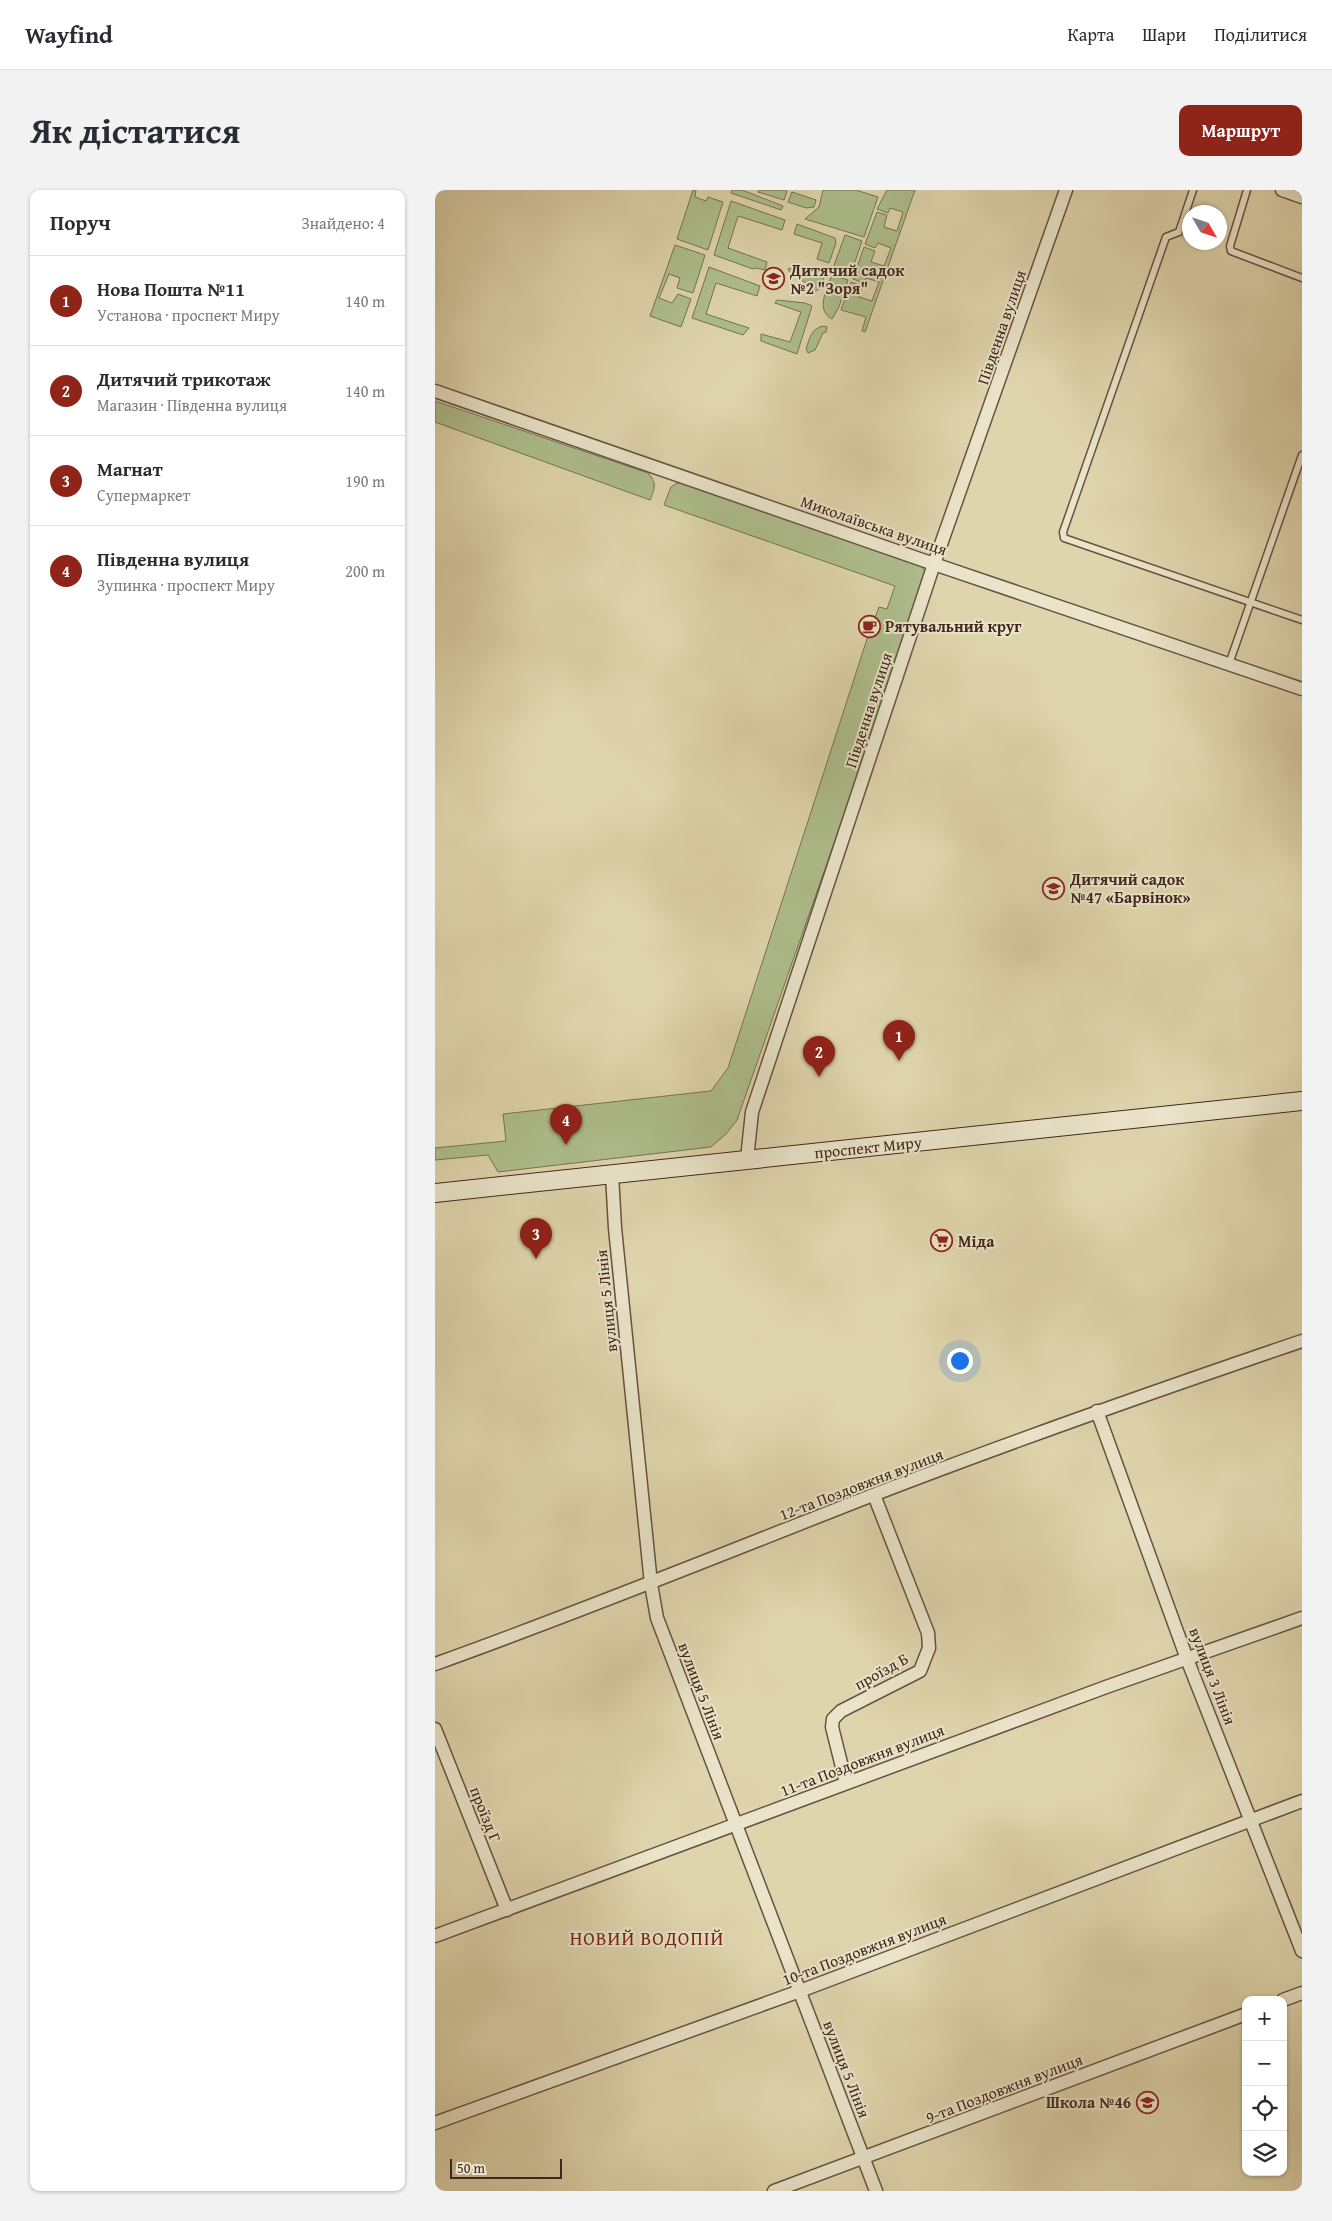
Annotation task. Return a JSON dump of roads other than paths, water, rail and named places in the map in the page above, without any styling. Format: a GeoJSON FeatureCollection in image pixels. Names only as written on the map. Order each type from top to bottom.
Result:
{"type":"FeatureCollection","features":[{"type":"Feature","properties":{"kind":"main road","name":"проспект Миру"},"geometry":{"type":"LineString","coordinates":[[435,1193],[1302,1101]]}},
{"type":"Feature","properties":{"kind":"street","name":"Південна вулиця"},"geometry":{"type":"LineString","coordinates":[[747,1159],[752,1112],[934,564],[1066,190]]}},
{"type":"Feature","properties":{"kind":"street"},"geometry":{"type":"LineString","coordinates":[[1282,190],[1302,197]]}},
{"type":"Feature","properties":{"kind":"street","name":"Миколаївська вулиця"},"geometry":{"type":"LineString","coordinates":[[435,391],[1302,689]]}},
{"type":"Feature","properties":{"kind":"street","name":"вулиця 5 Лінія"},"geometry":{"type":"LineString","coordinates":[[612,1175],[615,1228],[651,1584],[657,1618],[876,2191]]}},
{"type":"Feature","properties":{"kind":"street","name":"12-та Поздовжня вулиця"},"geometry":{"type":"LineString","coordinates":[[435,1664],[651,1584],[875,1495],[1097,1411],[1302,1341]]}},
{"type":"Feature","properties":{"kind":"street","name":"вулиця 3 Лінія"},"geometry":{"type":"LineString","coordinates":[[1097,1411],[1187,1659],[1302,1951]]}},
{"type":"Feature","properties":{"kind":"street","name":"проїзд Б"},"geometry":{"type":"LineString","coordinates":[[846,1784],[832,1727],[833,1719],[841,1711],[920,1671],[929,1648],[928,1634],[875,1495]]}},
{"type":"Feature","properties":{"kind":"street","name":"11-та Поздовжня вулиця"},"geometry":{"type":"LineString","coordinates":[[435,1936],[1302,1618]]}},
{"type":"Feature","properties":{"kind":"street","name":"проїзд Г"},"geometry":{"type":"LineString","coordinates":[[435,1729],[507,1910]]}},
{"type":"Feature","properties":{"kind":"street","name":"10-та Поздовжня вулиця"},"geometry":{"type":"LineString","coordinates":[[435,2123],[800,1991],[1302,1801]]}},
{"type":"Feature","properties":{"kind":"street"},"geometry":{"type":"LineString","coordinates":[[1287,1999],[1302,1993]]}},
{"type":"Feature","properties":{"kind":"street","name":"9-та Поздовжня вулиця"},"geometry":{"type":"LineString","coordinates":[[774,2191],[864,2159],[1242,2016]]}},
{"type":"Feature","properties":{"kind":"lane"},"geometry":{"type":"LineString","coordinates":[[1193,190],[1179,232],[1166,238],[1063,532],[1064,538],[1302,620]]}},
{"type":"Feature","properties":{"kind":"lane"},"geometry":{"type":"LineString","coordinates":[[1247,190],[1230,246],[1231,251],[1234,254],[1302,278]]}},
{"type":"Feature","properties":{"kind":"lane"},"geometry":{"type":"LineString","coordinates":[[1229,664],[1302,455]]}},
{"type":"Feature","properties":{"kind":"place","name":"Дитячий садок №2 \"Зоря\""},"geometry":{"type":"Point","coordinates":[774,279]}},
{"type":"Feature","properties":{"kind":"place","name":"Рятувальний круг"},"geometry":{"type":"Point","coordinates":[869,626]}},
{"type":"Feature","properties":{"kind":"place","name":"Дитячий садок №47 «Барвінок»"},"geometry":{"type":"Point","coordinates":[1054,888]}},
{"type":"Feature","properties":{"kind":"place","name":"Нова Пошта №11"},"geometry":{"type":"Point","coordinates":[899,1061]}},
{"type":"Feature","properties":{"kind":"place","name":"Дитячий трикотаж"},"geometry":{"type":"Point","coordinates":[819,1077]}},
{"type":"Feature","properties":{"kind":"place","name":"Південна вулиця"},"geometry":{"type":"Point","coordinates":[566,1145]}},
{"type":"Feature","properties":{"kind":"place","name":"Міда"},"geometry":{"type":"Point","coordinates":[942,1241]}},
{"type":"Feature","properties":{"kind":"place","name":"Магнат"},"geometry":{"type":"Point","coordinates":[536,1259]}},
{"type":"Feature","properties":{"kind":"place","name":"Школа №46"},"geometry":{"type":"Point","coordinates":[1147,2102]}},
{"type":"Feature","properties":{"kind":"district","name":"НОВИЙ ВОДОПІЙ"},"geometry":{"type":"Point","coordinates":[647,1938]}}]}
